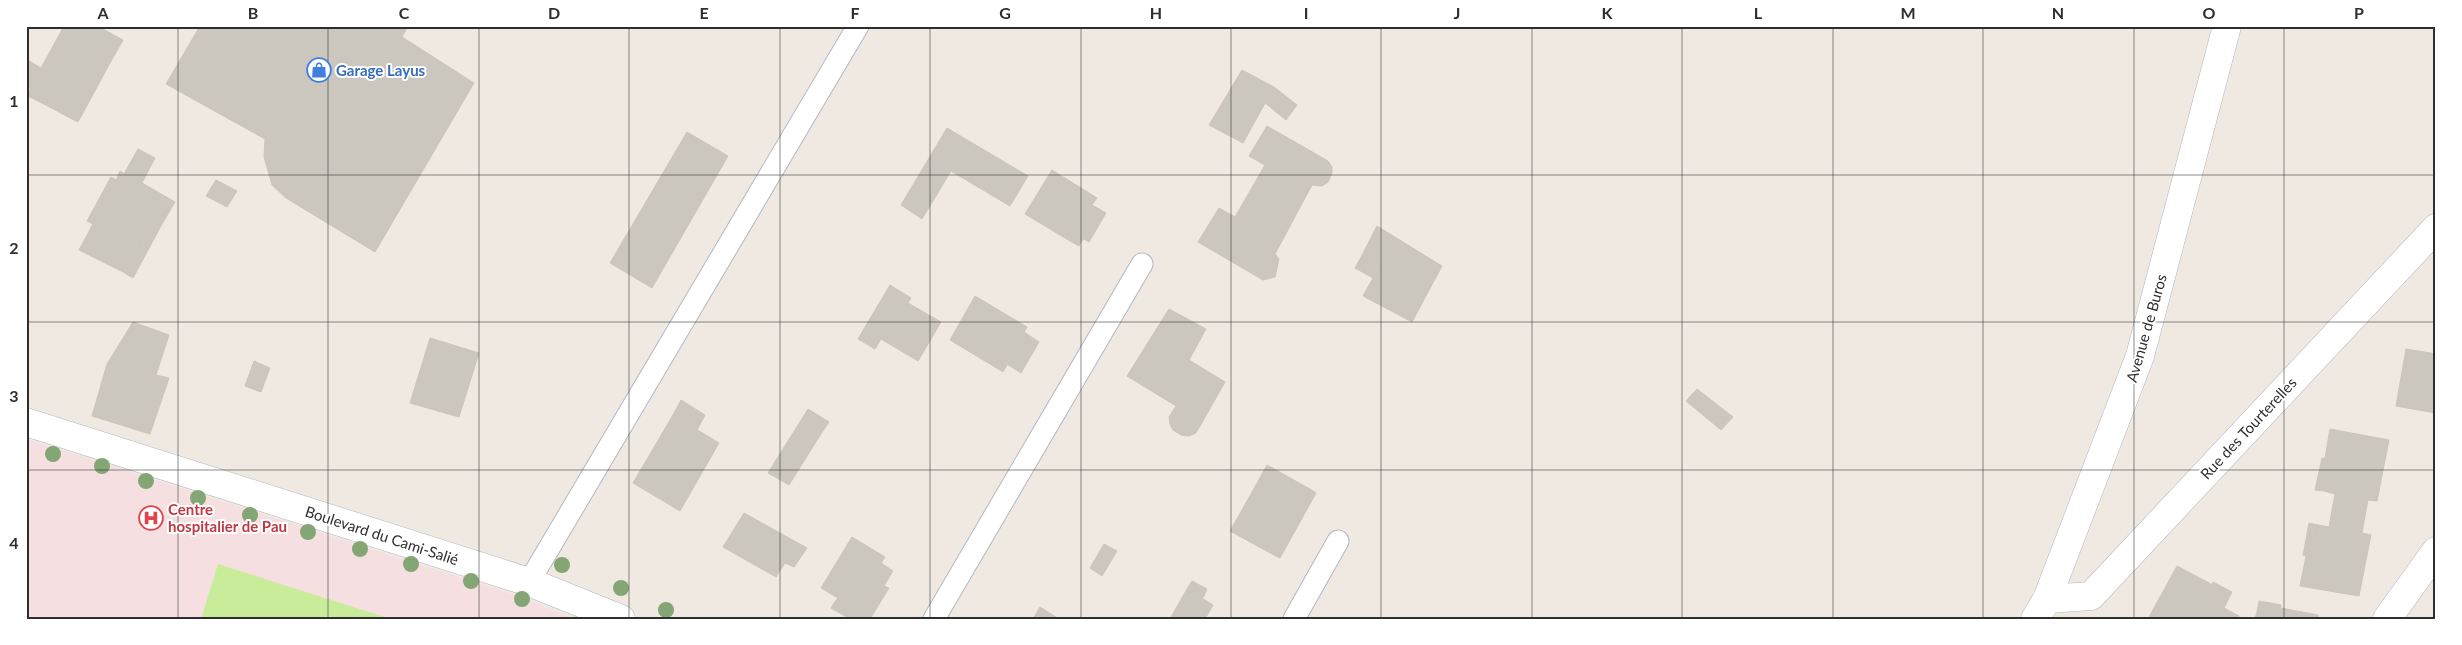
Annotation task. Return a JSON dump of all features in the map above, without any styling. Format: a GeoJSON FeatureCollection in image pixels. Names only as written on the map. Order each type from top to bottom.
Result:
{"type":"FeatureCollection","features":[{"type":"Feature","properties":{"kind":"street","name":"Avenue de Buros"},"geometry":{"type":"LineString","coordinates":[[2041,609],[2140,356],[2227,26]]}},
{"type":"Feature","properties":{"kind":"street","name":"Rue des Tourterelles"},"geometry":{"type":"LineString","coordinates":[[2041,609],[2091,596],[2436,228]]}},
{"type":"Feature","properties":{"kind":"street","name":"Boulevard du Cami-Salié"},"geometry":{"type":"LineString","coordinates":[[26,422],[529,582],[621,619]]}},
{"type":"Feature","properties":{"kind":"street"},"geometry":{"type":"LineString","coordinates":[[2388,619],[2436,552]]}},
{"type":"Feature","properties":{"kind":"lane"},"geometry":{"type":"LineString","coordinates":[[529,582],[858,26]]}},
{"type":"Feature","properties":{"kind":"lane"},"geometry":{"type":"LineString","coordinates":[[934,619],[1142,264]]}},
{"type":"Feature","properties":{"kind":"lane"},"geometry":{"type":"LineString","coordinates":[[1294,619],[1338,541]]}},
{"type":"Feature","properties":{"kind":"shaded area","name":"Centre hospitalier de Pau"},"geometry":{"type":"Polygon","coordinates":[[[26,439],[524,598],[573,619],[26,619],[26,439]]]}},
{"type":"Feature","properties":{"kind":"green space"},"geometry":{"type":"Polygon","coordinates":[[[218,564],[391,619],[201,619],[218,564]]]}},
{"type":"Feature","properties":{"kind":"building"},"geometry":{"type":"Polygon","coordinates":[[[64,26],[97,26],[123,40],[110,63],[104,59],[72,119],[44,104],[48,98],[26,86],[26,59],[41,68],[64,26]]]}},
{"type":"Feature","properties":{"kind":"building"},"geometry":{"type":"Polygon","coordinates":[[[200,26],[408,26],[402,37],[474,83],[375,252],[286,198],[272,185],[264,157],[265,139],[166,84],[200,26]]]}},
{"type":"Feature","properties":{"kind":"building"},"geometry":{"type":"Polygon","coordinates":[[[104,59],[110,63],[78,122],[72,119],[104,59]]]}},
{"type":"Feature","properties":{"kind":"building"},"geometry":{"type":"Polygon","coordinates":[[[1242,70],[1274,87],[1243,143],[1209,125],[1242,70]]]}},
{"type":"Feature","properties":{"kind":"building"},"geometry":{"type":"Polygon","coordinates":[[[1274,87],[1297,105],[1286,120],[1265,103],[1274,87]]]}},
{"type":"Feature","properties":{"kind":"building"},"geometry":{"type":"Polygon","coordinates":[[[31,88],[48,98],[44,104],[26,95],[31,88]]]}},
{"type":"Feature","properties":{"kind":"building"},"geometry":{"type":"Polygon","coordinates":[[[1267,126],[1328,161],[1332,167],[1332,173],[1328,182],[1322,186],[1312,185],[1275,254],[1279,259],[1275,277],[1263,280],[1198,242],[1219,208],[1235,217],[1265,165],[1249,156],[1267,126]]]}},
{"type":"Feature","properties":{"kind":"building"},"geometry":{"type":"Polygon","coordinates":[[[947,128],[1028,176],[1010,206],[951,171],[922,219],[901,205],[947,128]]]}},
{"type":"Feature","properties":{"kind":"building"},"geometry":{"type":"Polygon","coordinates":[[[687,132],[728,156],[652,288],[610,263],[687,132]]]}},
{"type":"Feature","properties":{"kind":"building"},"geometry":{"type":"Polygon","coordinates":[[[138,149],[155,158],[142,183],[175,202],[162,224],[153,220],[125,273],[79,250],[93,224],[87,221],[111,177],[116,180],[120,171],[124,174],[138,149]]]}},
{"type":"Feature","properties":{"kind":"building"},"geometry":{"type":"Polygon","coordinates":[[[1052,170],[1097,198],[1092,205],[1106,213],[1089,242],[1075,234],[1070,241],[1025,214],[1052,170]]]}},
{"type":"Feature","properties":{"kind":"building"},"geometry":{"type":"Polygon","coordinates":[[[216,180],[237,191],[227,207],[206,196],[216,180]]]}},
{"type":"Feature","properties":{"kind":"building"},"geometry":{"type":"Polygon","coordinates":[[[153,220],[162,224],[133,278],[125,273],[153,220]]]}},
{"type":"Feature","properties":{"kind":"building"},"geometry":{"type":"Polygon","coordinates":[[[1377,226],[1442,266],[1412,322],[1363,296],[1378,269],[1360,259],[1377,226]]]}},
{"type":"Feature","properties":{"kind":"building"},"geometry":{"type":"Polygon","coordinates":[[[1075,234],[1083,239],[1079,246],[1070,241],[1075,234]]]}},
{"type":"Feature","properties":{"kind":"building"},"geometry":{"type":"Polygon","coordinates":[[[1360,259],[1378,269],[1373,278],[1355,268],[1360,259]]]}},
{"type":"Feature","properties":{"kind":"building"},"geometry":{"type":"Polygon","coordinates":[[[890,285],[911,298],[908,303],[941,322],[918,361],[881,339],[875,349],[858,339],[890,285]]]}},
{"type":"Feature","properties":{"kind":"building"},"geometry":{"type":"Polygon","coordinates":[[[975,296],[1027,327],[1024,332],[1039,342],[1021,373],[999,359],[995,367],[950,340],[975,296]]]}},
{"type":"Feature","properties":{"kind":"building"},"geometry":{"type":"Polygon","coordinates":[[[1169,309],[1206,329],[1189,360],[1225,382],[1196,433],[1189,436],[1181,435],[1173,430],[1170,424],[1169,417],[1176,406],[1127,376],[1169,309]]]}},
{"type":"Feature","properties":{"kind":"building"},"geometry":{"type":"Polygon","coordinates":[[[133,322],[169,335],[156,375],[169,378],[150,434],[92,416],[107,364],[133,322]]]}},
{"type":"Feature","properties":{"kind":"building"},"geometry":{"type":"Polygon","coordinates":[[[430,338],[479,353],[459,417],[410,403],[430,338]]]}},
{"type":"Feature","properties":{"kind":"building"},"geometry":{"type":"Polygon","coordinates":[[[2406,349],[2436,354],[2436,413],[2396,406],[2406,349]]]}},
{"type":"Feature","properties":{"kind":"building"},"geometry":{"type":"Polygon","coordinates":[[[999,359],[1007,365],[1003,372],[995,367],[999,359]]]}},
{"type":"Feature","properties":{"kind":"building"},"geometry":{"type":"Polygon","coordinates":[[[254,361],[270,368],[261,392],[245,386],[254,361]]]}},
{"type":"Feature","properties":{"kind":"building"},"geometry":{"type":"Polygon","coordinates":[[[1697,389],[1733,417],[1721,430],[1686,401],[1697,389]]]}},
{"type":"Feature","properties":{"kind":"building"},"geometry":{"type":"Polygon","coordinates":[[[681,400],[705,415],[697,430],[673,415],[681,400]]]}},
{"type":"Feature","properties":{"kind":"building"},"geometry":{"type":"Polygon","coordinates":[[[808,409],[829,422],[819,437],[798,425],[808,409]]]}},
{"type":"Feature","properties":{"kind":"building"},"geometry":{"type":"Polygon","coordinates":[[[673,415],[719,443],[680,511],[633,483],[673,415]]]}},
{"type":"Feature","properties":{"kind":"building"},"geometry":{"type":"Polygon","coordinates":[[[798,425],[819,437],[789,485],[768,473],[798,425]]]}},
{"type":"Feature","properties":{"kind":"building"},"geometry":{"type":"Polygon","coordinates":[[[2330,429],[2389,440],[2377,501],[2368,500],[2365,516],[2332,510],[2335,494],[2324,491],[2330,459],[2325,458],[2330,429]]]}},
{"type":"Feature","properties":{"kind":"building"},"geometry":{"type":"Polygon","coordinates":[[[2322,458],[2330,459],[2324,491],[2315,490],[2322,458]]]}},
{"type":"Feature","properties":{"kind":"building"},"geometry":{"type":"Polygon","coordinates":[[[1267,465],[1310,489],[1294,518],[1251,494],[1267,465]]]}},
{"type":"Feature","properties":{"kind":"building"},"geometry":{"type":"Polygon","coordinates":[[[1310,489],[1316,493],[1280,558],[1274,555],[1310,489]]]}},
{"type":"Feature","properties":{"kind":"building"},"geometry":{"type":"Polygon","coordinates":[[[1251,494],[1294,518],[1274,555],[1230,531],[1251,494]]]}},
{"type":"Feature","properties":{"kind":"building"},"geometry":{"type":"Polygon","coordinates":[[[2332,510],[2365,516],[2362,533],[2371,535],[2359,596],[2300,586],[2306,556],[2311,557],[2318,525],[2329,527],[2332,510]]]}},
{"type":"Feature","properties":{"kind":"building"},"geometry":{"type":"Polygon","coordinates":[[[744,513],[807,548],[794,567],[785,563],[776,577],[723,547],[744,513]]]}},
{"type":"Feature","properties":{"kind":"building"},"geometry":{"type":"Polygon","coordinates":[[[2309,523],[2318,525],[2311,557],[2303,555],[2309,523]]]}},
{"type":"Feature","properties":{"kind":"building"},"geometry":{"type":"Polygon","coordinates":[[[852,537],[885,557],[881,563],[893,571],[864,619],[834,603],[838,598],[821,588],[852,537]]]}},
{"type":"Feature","properties":{"kind":"building"},"geometry":{"type":"Polygon","coordinates":[[[1104,544],[1117,551],[1102,576],[1090,568],[1104,544]]]}},
{"type":"Feature","properties":{"kind":"building"},"geometry":{"type":"Polygon","coordinates":[[[2177,566],[2211,584],[2207,592],[2227,602],[2224,608],[2239,616],[2238,619],[2149,617],[2177,566]]]}},
{"type":"Feature","properties":{"kind":"building"},"geometry":{"type":"Polygon","coordinates":[[[1192,581],[1207,589],[1203,598],[1187,589],[1192,581]]]}},
{"type":"Feature","properties":{"kind":"building"},"geometry":{"type":"Polygon","coordinates":[[[2213,582],[2232,592],[2227,602],[2207,592],[2213,582]]]}},
{"type":"Feature","properties":{"kind":"building"},"geometry":{"type":"Polygon","coordinates":[[[884,586],[889,588],[870,619],[864,619],[884,586]]]}},
{"type":"Feature","properties":{"kind":"building"},"geometry":{"type":"Polygon","coordinates":[[[1187,589],[1213,605],[1205,619],[1170,619],[1187,589]]]}},
{"type":"Feature","properties":{"kind":"building"},"geometry":{"type":"Polygon","coordinates":[[[2259,601],[2281,605],[2279,616],[2257,612],[2259,601]]]}},
{"type":"Feature","properties":{"kind":"building"},"geometry":{"type":"Polygon","coordinates":[[[834,603],[863,619],[850,619],[831,608],[834,603]]]}},
{"type":"Feature","properties":{"kind":"building"},"geometry":{"type":"Polygon","coordinates":[[[1040,607],[1059,619],[1033,619],[1040,607]]]}},
{"type":"Feature","properties":{"kind":"building"},"geometry":{"type":"Polygon","coordinates":[[[2281,608],[2318,615],[2318,619],[2255,619],[2257,612],[2279,616],[2281,608]]]}},
{"type":"Feature","properties":{"kind":"place","name":"Garage Layus"},"geometry":{"type":"Point","coordinates":[319,70]}},
{"type":"Feature","properties":{"kind":"place","name":"Centre hospitalier de Pau"},"geometry":{"type":"Point","coordinates":[151,518]}}]}
